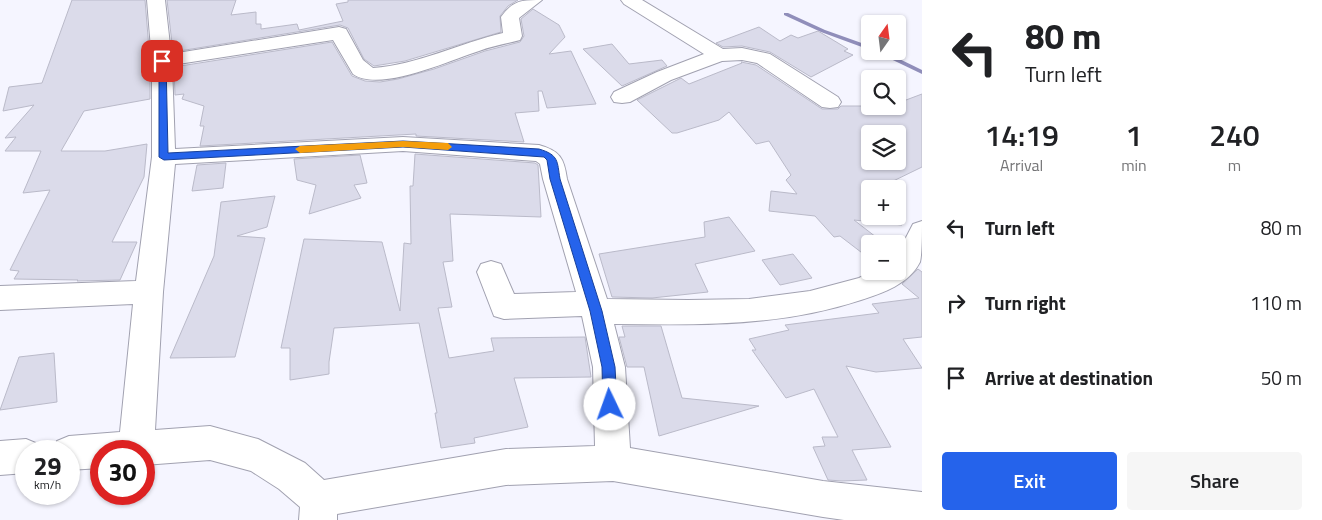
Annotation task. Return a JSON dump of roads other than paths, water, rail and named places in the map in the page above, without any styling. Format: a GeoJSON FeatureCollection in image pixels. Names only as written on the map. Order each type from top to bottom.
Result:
{"type":"FeatureCollection","features":[{"type":"Feature","properties":{"kind":"street"},"geometry":{"type":"LineString","coordinates":[[137,440],[149,292],[164,157],[162,61],[156,0]]}},
{"type":"Feature","properties":{"kind":"street"},"geometry":{"type":"LineString","coordinates":[[162,61],[339,33],[359,69],[369,74],[380,74],[430,62],[469,48],[512,36],[510,17],[516,10],[533,0]]}},
{"type":"Feature","properties":{"kind":"street"},"geometry":{"type":"LineString","coordinates":[[630,0],[720,55]]}},
{"type":"Feature","properties":{"kind":"street"},"geometry":{"type":"LineString","coordinates":[[622,97],[664,76],[720,55],[747,55],[763,58],[830,102]]}},
{"type":"Feature","properties":{"kind":"street"},"geometry":{"type":"LineString","coordinates":[[164,157],[403,144],[547,155],[552,159],[555,179],[595,307],[609,367],[613,463]]}},
{"type":"Feature","properties":{"kind":"street"},"geometry":{"type":"LineString","coordinates":[[906,261],[922,231]]}},
{"type":"Feature","properties":{"kind":"street"},"geometry":{"type":"LineString","coordinates":[[491,272],[504,307],[595,307],[754,312],[795,307],[878,284],[884,280]]}},
{"type":"Feature","properties":{"kind":"street"},"geometry":{"type":"LineString","coordinates":[[0,298],[149,292]]}},
{"type":"Feature","properties":{"kind":"street"},"geometry":{"type":"LineString","coordinates":[[155,447],[210,443],[258,456],[292,476],[319,510],[506,467],[613,463],[822,499],[922,511]]}},
{"type":"Feature","properties":{"kind":"street"},"geometry":{"type":"LineString","coordinates":[[0,458],[15,457]]}},
{"type":"Feature","properties":{"kind":"waterway"},"geometry":{"type":"LineString","coordinates":[[786,14],[823,31],[861,45]]}},
{"type":"Feature","properties":{"kind":"waterway"},"geometry":{"type":"LineString","coordinates":[[896,60],[922,72]]}}]}
